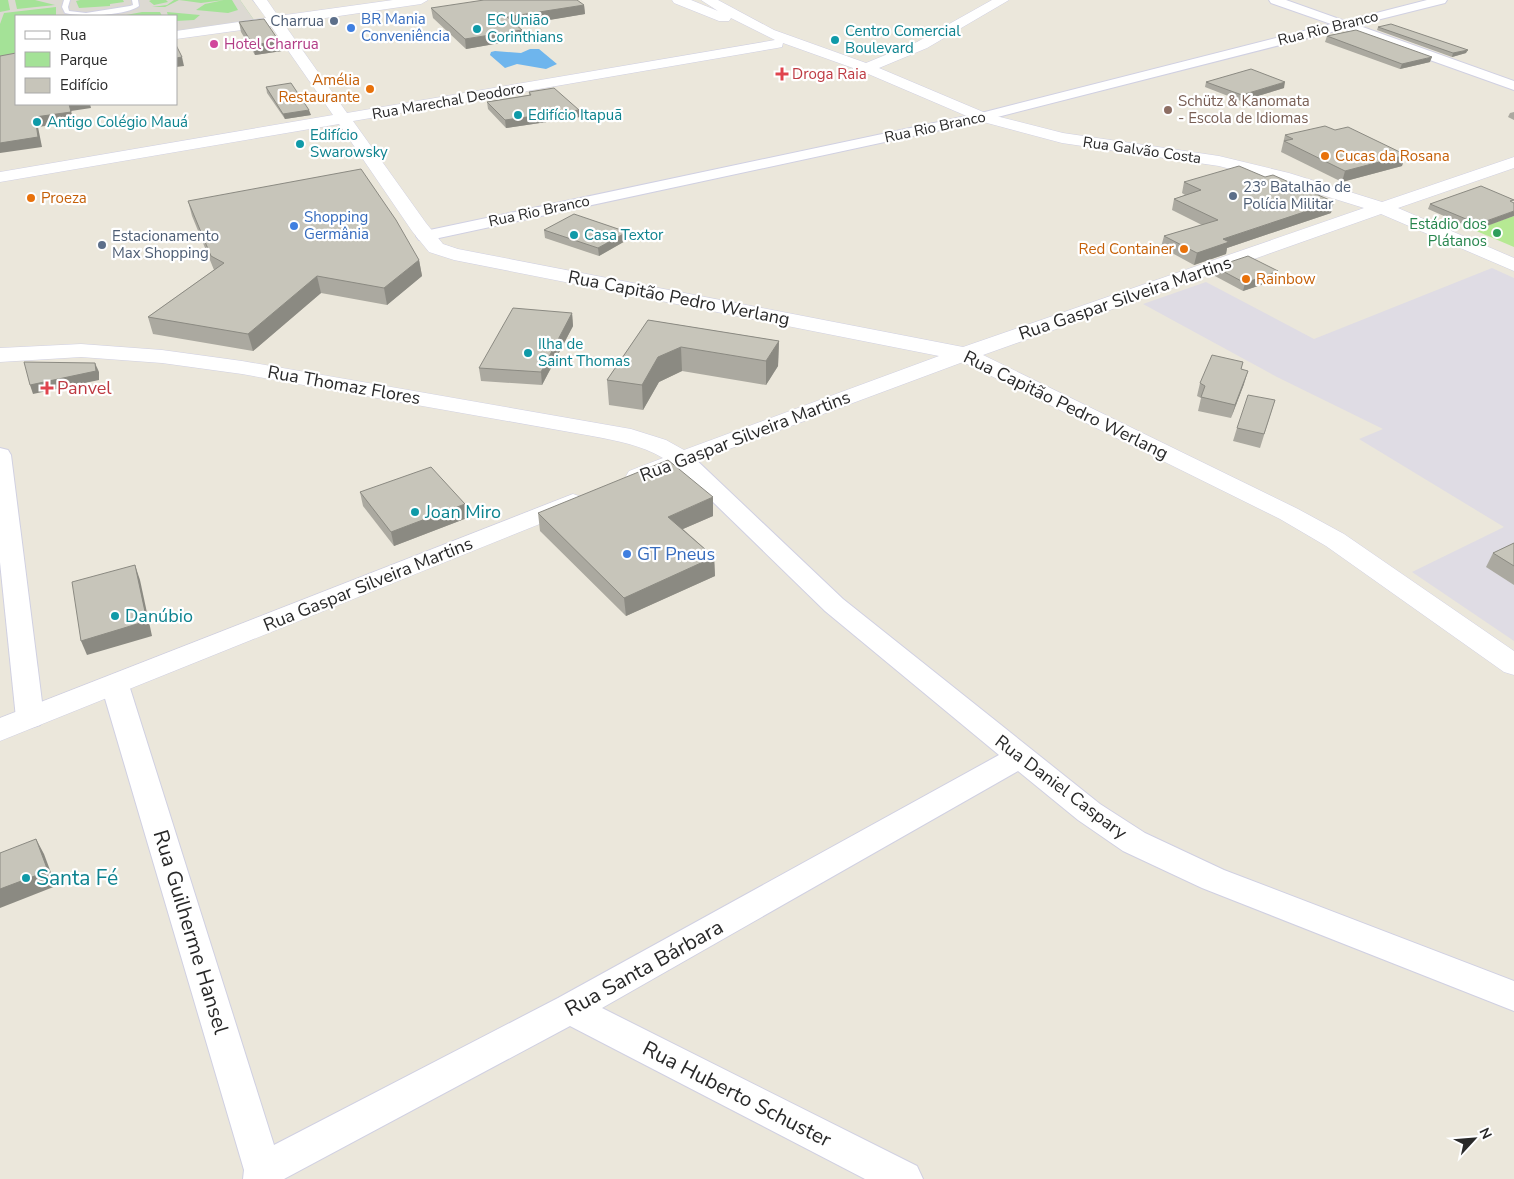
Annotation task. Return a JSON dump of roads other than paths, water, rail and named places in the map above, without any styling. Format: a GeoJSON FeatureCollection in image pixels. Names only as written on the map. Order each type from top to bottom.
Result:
{"type":"FeatureCollection","features":[{"type":"Feature","properties":{"kind":"street","name":"Rua Capitão Pedro Werlang"},"geometry":{"type":"LineString","coordinates":[[260,0],[425,236],[436,248],[454,254],[964,354],[1328,535],[1514,665]]}},
{"type":"Feature","properties":{"kind":"street"},"geometry":{"type":"LineString","coordinates":[[178,35],[421,0]]}},
{"type":"Feature","properties":{"kind":"street","name":"Rua Galvão Costa"},"geometry":{"type":"LineString","coordinates":[[679,0],[723,17],[777,44],[856,67]]}},
{"type":"Feature","properties":{"kind":"street"},"geometry":{"type":"LineString","coordinates":[[689,0],[723,17]]}},
{"type":"Feature","properties":{"kind":"street","name":"Rua Galvão Costa"},"geometry":{"type":"LineString","coordinates":[[708,0],[769,33],[904,84],[982,117],[1062,138],[1219,161],[1382,208],[1514,265]]}},
{"type":"Feature","properties":{"kind":"street"},"geometry":{"type":"LineString","coordinates":[[942,18],[975,0]]}},
{"type":"Feature","properties":{"kind":"street"},"geometry":{"type":"LineString","coordinates":[[856,67],[922,45],[1002,0]]}},
{"type":"Feature","properties":{"kind":"street"},"geometry":{"type":"LineString","coordinates":[[1275,0],[1514,86]]}},
{"type":"Feature","properties":{"kind":"street","name":"Rua Rio Branco"},"geometry":{"type":"LineString","coordinates":[[425,236],[982,117],[1441,0]]}},
{"type":"Feature","properties":{"kind":"street"},"geometry":{"type":"LineString","coordinates":[[856,67],[910,35]]}},
{"type":"Feature","properties":{"kind":"street","name":"Rua Marechal Deodoro"},"geometry":{"type":"LineString","coordinates":[[0,177],[777,44]]}},
{"type":"Feature","properties":{"kind":"street","name":"Rua Gaspar Silveira Martins"},"geometry":{"type":"LineString","coordinates":[[0,730],[682,459],[964,354],[1514,162]]}},
{"type":"Feature","properties":{"kind":"street","name":"Rua Gaspar Silveira Martins"},"geometry":{"type":"LineString","coordinates":[[1322,190],[1390,192],[1442,188]]}},
{"type":"Feature","properties":{"kind":"street","name":"Rua Thomaz Flores"},"geometry":{"type":"LineString","coordinates":[[0,355],[29,351],[128,352],[224,365],[630,436],[658,445],[682,459]]}},
{"type":"Feature","properties":{"kind":"street"},"geometry":{"type":"LineString","coordinates":[[0,455],[30,718]]}},
{"type":"Feature","properties":{"kind":"street","name":"Rua Daniel Caspary"},"geometry":{"type":"LineString","coordinates":[[682,459],[834,605],[1089,812],[1134,842],[1213,879],[1514,996]]}},
{"type":"Feature","properties":{"kind":"street","name":"Rua Guilherme Hansel"},"geometry":{"type":"LineString","coordinates":[[115,685],[263,1175]]}},
{"type":"Feature","properties":{"kind":"street","name":"Rua Santa Bárbara"},"geometry":{"type":"LineString","coordinates":[[263,1175],[570,1009],[1020,757]]}},
{"type":"Feature","properties":{"kind":"street","name":"Rua Huberto Schuster"},"geometry":{"type":"LineString","coordinates":[[570,1009],[904,1179]]}},
{"type":"Feature","properties":{"kind":"lane"},"geometry":{"type":"LineString","coordinates":[[67,0],[65,7],[67,12],[86,15],[130,8],[136,6],[135,0]]}},
{"type":"Feature","properties":{"kind":"water"},"geometry":{"type":"Polygon","coordinates":[[[530,49],[539,49],[557,64],[546,69],[517,64],[505,68],[490,55],[491,52],[495,51],[521,53],[530,49]]]}},
{"type":"Feature","properties":{"kind":"place","name":"Charrua"},"geometry":{"type":"Point","coordinates":[334,21]}},
{"type":"Feature","properties":{"kind":"place","name":"BR Mania Conveniência"},"geometry":{"type":"Point","coordinates":[351,28]}},
{"type":"Feature","properties":{"kind":"place","name":"EC União Corinthians"},"geometry":{"type":"Point","coordinates":[477,29]}},
{"type":"Feature","properties":{"kind":"place","name":"Centro Comercial Boulevard"},"geometry":{"type":"Point","coordinates":[835,40]}},
{"type":"Feature","properties":{"kind":"place","name":"Hotel Charrua"},"geometry":{"type":"Point","coordinates":[214,44]}},
{"type":"Feature","properties":{"kind":"place","name":"Droga Raia"},"geometry":{"type":"Point","coordinates":[782,74]}},
{"type":"Feature","properties":{"kind":"place","name":"Amélia Restaurante"},"geometry":{"type":"Point","coordinates":[370,89]}},
{"type":"Feature","properties":{"kind":"place","name":"Schütz & Kanomata - Escola de Idiomas"},"geometry":{"type":"Point","coordinates":[1168,110]}},
{"type":"Feature","properties":{"kind":"place","name":"Edifício Itapuã"},"geometry":{"type":"Point","coordinates":[518,115]}},
{"type":"Feature","properties":{"kind":"place","name":"Antigo Colégio Mauá"},"geometry":{"type":"Point","coordinates":[37,122]}},
{"type":"Feature","properties":{"kind":"place","name":"Edifício Swarowsky"},"geometry":{"type":"Point","coordinates":[300,144]}},
{"type":"Feature","properties":{"kind":"place","name":"Cucas da Rosana"},"geometry":{"type":"Point","coordinates":[1325,156]}},
{"type":"Feature","properties":{"kind":"place","name":"23º Batalhão de Polícia Militar"},"geometry":{"type":"Point","coordinates":[1233,196]}},
{"type":"Feature","properties":{"kind":"place","name":"Proeza"},"geometry":{"type":"Point","coordinates":[31,198]}},
{"type":"Feature","properties":{"kind":"place","name":"Shopping Germânia"},"geometry":{"type":"Point","coordinates":[294,226]}},
{"type":"Feature","properties":{"kind":"place","name":"Estádio dos Plátanos"},"geometry":{"type":"Point","coordinates":[1497,233]}},
{"type":"Feature","properties":{"kind":"place","name":"Casa Textor"},"geometry":{"type":"Point","coordinates":[574,235]}},
{"type":"Feature","properties":{"kind":"place","name":"Estacionamento Max Shopping"},"geometry":{"type":"Point","coordinates":[102,245]}},
{"type":"Feature","properties":{"kind":"place","name":"Red Container"},"geometry":{"type":"Point","coordinates":[1184,249]}},
{"type":"Feature","properties":{"kind":"place","name":"Rainbow"},"geometry":{"type":"Point","coordinates":[1246,279]}},
{"type":"Feature","properties":{"kind":"place","name":"Ilha de Saint Thomas"},"geometry":{"type":"Point","coordinates":[528,353]}},
{"type":"Feature","properties":{"kind":"place","name":"Panvel"},"geometry":{"type":"Point","coordinates":[47,388]}},
{"type":"Feature","properties":{"kind":"place","name":"Joan Miro"},"geometry":{"type":"Point","coordinates":[415,512]}},
{"type":"Feature","properties":{"kind":"place","name":"GT Pneus"},"geometry":{"type":"Point","coordinates":[627,554]}},
{"type":"Feature","properties":{"kind":"place","name":"Danúbio"},"geometry":{"type":"Point","coordinates":[115,616]}},
{"type":"Feature","properties":{"kind":"place","name":"Santa Fé"},"geometry":{"type":"Point","coordinates":[26,878]}}]}
